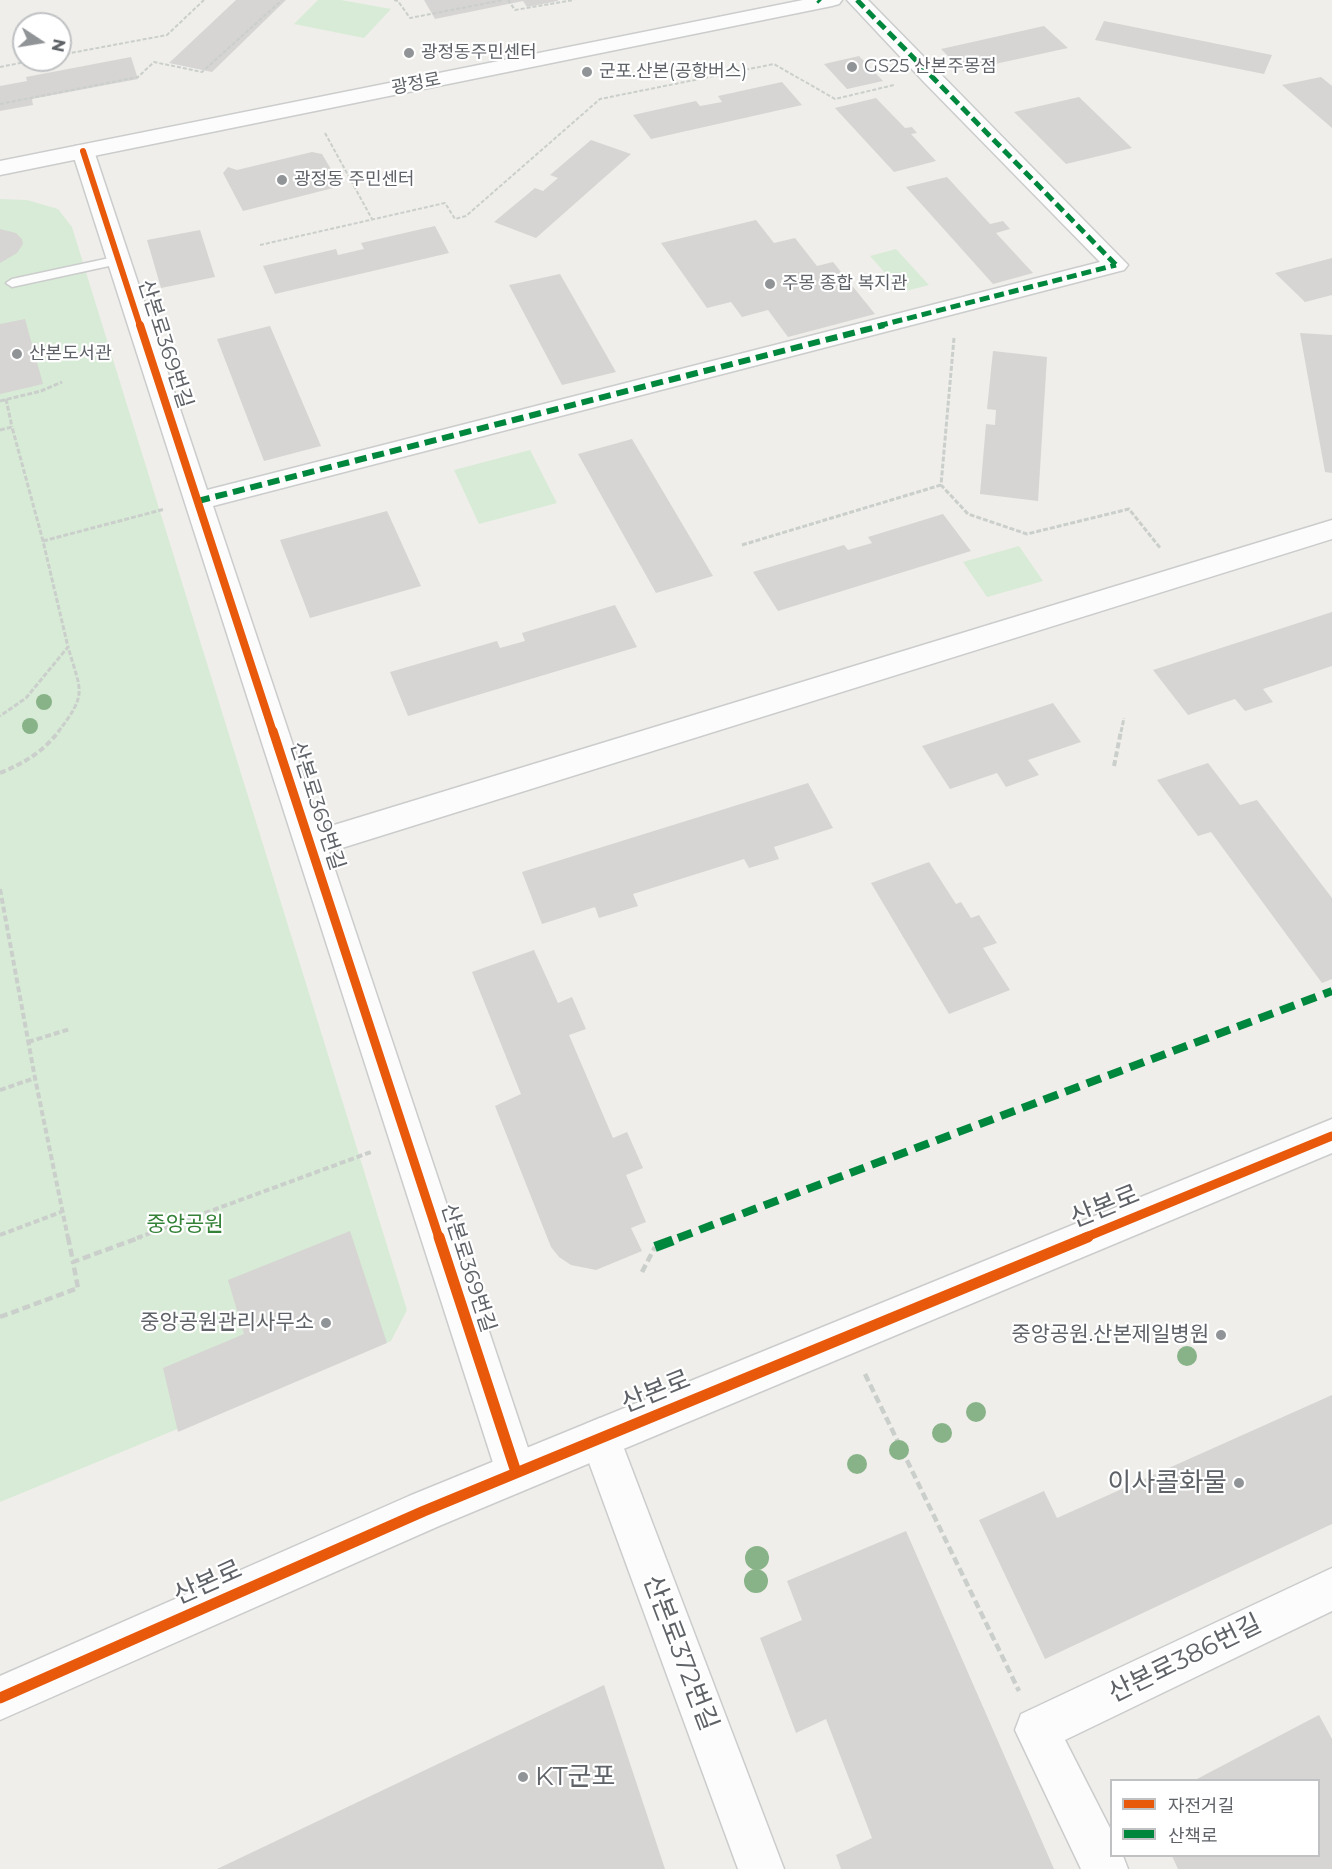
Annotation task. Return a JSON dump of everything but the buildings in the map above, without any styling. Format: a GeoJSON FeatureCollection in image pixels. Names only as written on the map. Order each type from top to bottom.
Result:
{"type":"FeatureCollection","features":[{"type":"Feature","properties":{"kind":"street"},"geometry":{"type":"LineString","coordinates":[[198,501],[1116,265],[857,0]]}},
{"type":"Feature","properties":{"kind":"street","name":"광정로"},"geometry":{"type":"LineString","coordinates":[[0,168],[824,1]]}},
{"type":"Feature","properties":{"kind":"street","name":"산본로369번길"},"geometry":{"type":"LineString","coordinates":[[83,151],[311,845],[337,932],[516,1472]]}},
{"type":"Feature","properties":{"kind":"street"},"geometry":{"type":"LineString","coordinates":[[311,845],[1332,529]]}},
{"type":"Feature","properties":{"kind":"street","name":"산본로"},"geometry":{"type":"LineString","coordinates":[[0,1698],[516,1472],[1332,1136]]}},
{"type":"Feature","properties":{"kind":"street","name":"산본로372번길"},"geometry":{"type":"LineString","coordinates":[[600,1438],[761,1869]]}},
{"type":"Feature","properties":{"kind":"street","name":"산본로386번길"},"geometry":{"type":"LineString","coordinates":[[1037,1730],[1332,1589]]}},
{"type":"Feature","properties":{"kind":"street"},"geometry":{"type":"LineString","coordinates":[[1037,1730],[1105,1869]]}},
{"type":"Feature","properties":{"kind":"lane"},"geometry":{"type":"LineString","coordinates":[[12,283],[119,260]]}},
{"type":"Feature","properties":{"kind":"path"},"geometry":{"type":"LineString","coordinates":[[72,53],[167,34],[204,0]]}},
{"type":"Feature","properties":{"kind":"path"},"geometry":{"type":"LineString","coordinates":[[0,104],[138,76],[154,62],[202,72],[282,0]]}},
{"type":"Feature","properties":{"kind":"path"},"geometry":{"type":"LineString","coordinates":[[394,0],[398,1],[410,18],[503,0]]}},
{"type":"Feature","properties":{"kind":"path"},"geometry":{"type":"LineString","coordinates":[[508,0],[515,10],[574,0]]}},
{"type":"Feature","properties":{"kind":"path"},"geometry":{"type":"LineString","coordinates":[[260,245],[445,203],[455,219],[466,216],[600,99],[774,64],[835,99],[930,77]]}},
{"type":"Feature","properties":{"kind":"path"},"geometry":{"type":"LineString","coordinates":[[310,105],[372,219]]}},
{"type":"Feature","properties":{"kind":"path"},"geometry":{"type":"LineString","coordinates":[[954,337],[941,485],[968,514],[1028,534],[1129,509],[1182,575]]}},
{"type":"Feature","properties":{"kind":"path"},"geometry":{"type":"LineString","coordinates":[[0,401],[41,391],[62,382]]}},
{"type":"Feature","properties":{"kind":"path"},"geometry":{"type":"LineString","coordinates":[[0,773],[24,763],[47,746],[74,711],[81,693],[6,399]]}},
{"type":"Feature","properties":{"kind":"path"},"geometry":{"type":"LineString","coordinates":[[0,430],[12,427]]}},
{"type":"Feature","properties":{"kind":"path"},"geometry":{"type":"LineString","coordinates":[[742,544],[941,485]]}},
{"type":"Feature","properties":{"kind":"path"},"geometry":{"type":"LineString","coordinates":[[43,541],[198,501]]}},
{"type":"Feature","properties":{"kind":"path"},"geometry":{"type":"LineString","coordinates":[[0,716],[26,698],[69,647]]}},
{"type":"Feature","properties":{"kind":"path"},"geometry":{"type":"LineString","coordinates":[[1114,766],[1124,718]]}},
{"type":"Feature","properties":{"kind":"path"},"geometry":{"type":"LineString","coordinates":[[0,889],[35,1078],[78,1288],[0,1317]]}},
{"type":"Feature","properties":{"kind":"path"},"geometry":{"type":"LineString","coordinates":[[28,1042],[70,1029]]}},
{"type":"Feature","properties":{"kind":"path"},"geometry":{"type":"LineString","coordinates":[[0,1090],[35,1078]]}},
{"type":"Feature","properties":{"kind":"path"},"geometry":{"type":"LineString","coordinates":[[72,1262],[407,1138]]}},
{"type":"Feature","properties":{"kind":"path"},"geometry":{"type":"LineString","coordinates":[[0,1235],[62,1212]]}},
{"type":"Feature","properties":{"kind":"path"},"geometry":{"type":"LineString","coordinates":[[642,1272],[655,1247]]}},
{"type":"Feature","properties":{"kind":"path"},"geometry":{"type":"LineString","coordinates":[[847,1336],[1037,1730]]}},
{"type":"Feature","properties":{"kind":"green space"},"geometry":{"type":"Polygon","coordinates":[[[318,0],[341,0],[391,9],[364,38],[294,24],[318,0]]]}},
{"type":"Feature","properties":{"kind":"green space","name":"중앙공원"},"geometry":{"type":"Polygon","coordinates":[[[0,199],[27,200],[58,209],[72,227],[407,1310],[391,1341],[0,1502],[0,199]]]}},
{"type":"Feature","properties":{"kind":"green space"},"geometry":{"type":"Polygon","coordinates":[[[896,249],[929,285],[902,292],[870,256],[896,249]]]}},
{"type":"Feature","properties":{"kind":"green space"},"geometry":{"type":"Polygon","coordinates":[[[530,450],[557,503],[479,524],[454,470],[530,450]]]}},
{"type":"Feature","properties":{"kind":"green space"},"geometry":{"type":"Polygon","coordinates":[[[1019,546],[1043,581],[987,597],[963,562],[1019,546]]]}},
{"type":"Feature","properties":{"kind":"marked path"},"geometry":{"type":"LineString","coordinates":[[857,0],[1116,265]]}},
{"type":"Feature","properties":{"kind":"marked path"},"geometry":{"type":"LineString","coordinates":[[198,501],[1116,265]]}},
{"type":"Feature","properties":{"kind":"marked path"},"geometry":{"type":"LineString","coordinates":[[655,1247],[1332,991]]}},
{"type":"Feature","properties":{"kind":"cycle path"},"geometry":{"type":"LineString","coordinates":[[83,151],[516,1472]]}},
{"type":"Feature","properties":{"kind":"cycle path"},"geometry":{"type":"LineString","coordinates":[[0,1698],[424,1511],[1332,1136]]}},
{"type":"Feature","properties":{"kind":"place","name":"광정동주민센터"},"geometry":{"type":"Point","coordinates":[409,53]}},
{"type":"Feature","properties":{"kind":"place","name":"GS25 산본주몽점"},"geometry":{"type":"Point","coordinates":[852,67]}},
{"type":"Feature","properties":{"kind":"place","name":"군포.산본(공항버스)"},"geometry":{"type":"Point","coordinates":[587,72]}},
{"type":"Feature","properties":{"kind":"place","name":"광정동 주민센터"},"geometry":{"type":"Point","coordinates":[282,180]}},
{"type":"Feature","properties":{"kind":"place","name":"주몽 종합 복지관"},"geometry":{"type":"Point","coordinates":[770,284]}},
{"type":"Feature","properties":{"kind":"place","name":"산본도서관"},"geometry":{"type":"Point","coordinates":[17,354]}},
{"type":"Feature","properties":{"kind":"place","name":"중앙공원관리사무소"},"geometry":{"type":"Point","coordinates":[326,1323]}},
{"type":"Feature","properties":{"kind":"place","name":"중앙공원.산본제일병원"},"geometry":{"type":"Point","coordinates":[1221,1335]}},
{"type":"Feature","properties":{"kind":"place","name":"이사콜화물"},"geometry":{"type":"Point","coordinates":[1239,1483]}},
{"type":"Feature","properties":{"kind":"place","name":"KT군포"},"geometry":{"type":"Point","coordinates":[523,1777]}}]}
